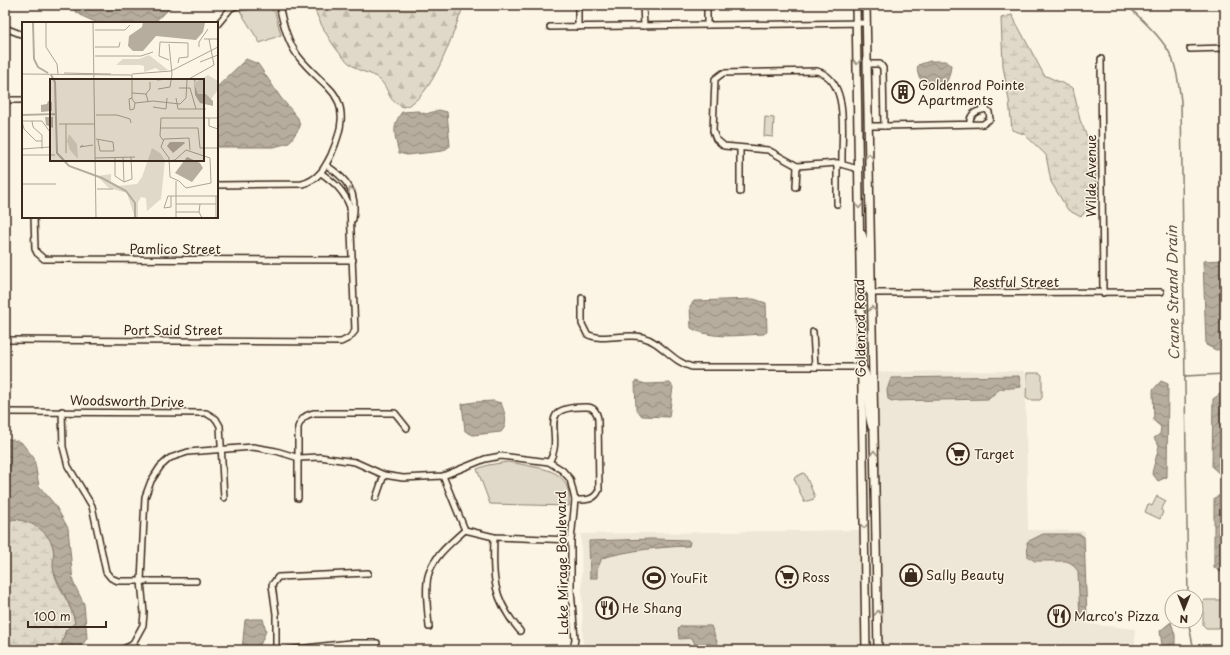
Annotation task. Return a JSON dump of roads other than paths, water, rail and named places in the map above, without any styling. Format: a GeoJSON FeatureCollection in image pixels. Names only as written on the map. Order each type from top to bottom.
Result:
{"type":"FeatureCollection","features":[{"type":"Feature","properties":{"kind":"main road","name":"Goldenrod Road"},"geometry":{"type":"LineString","coordinates":[[856,5],[866,650]]}},
{"type":"Feature","properties":{"kind":"main road","name":"Goldenrod Road"},"geometry":{"type":"LineString","coordinates":[[866,5],[878,650]]}},
{"type":"Feature","properties":{"kind":"main road"},"geometry":{"type":"LineString","coordinates":[[858,169],[865,177],[866,221],[870,234]]}},
{"type":"Feature","properties":{"kind":"main road"},"geometry":{"type":"LineString","coordinates":[[859,226],[865,244],[865,286],[872,293]]}},
{"type":"Feature","properties":{"kind":"main road"},"geometry":{"type":"LineString","coordinates":[[862,367],[867,375],[869,418],[874,435]]}},
{"type":"Feature","properties":{"kind":"main road"},"geometry":{"type":"LineString","coordinates":[[861,650],[862,631],[866,615]]}},
{"type":"Feature","properties":{"kind":"street"},"geometry":{"type":"LineString","coordinates":[[218,24],[230,8],[239,5]]}},
{"type":"Feature","properties":{"kind":"street"},"geometry":{"type":"LineString","coordinates":[[218,185],[302,184],[310,182],[326,165],[340,134],[342,110],[330,88],[310,72],[298,56],[287,37],[279,5]]}},
{"type":"Feature","properties":{"kind":"street"},"geometry":{"type":"LineString","coordinates":[[578,5],[578,27]]}},
{"type":"Feature","properties":{"kind":"street"},"geometry":{"type":"LineString","coordinates":[[643,5],[644,26]]}},
{"type":"Feature","properties":{"kind":"street"},"geometry":{"type":"LineString","coordinates":[[707,5],[707,25]]}},
{"type":"Feature","properties":{"kind":"street"},"geometry":{"type":"LineString","coordinates":[[550,27],[867,23]]}},
{"type":"Feature","properties":{"kind":"street"},"geometry":{"type":"LineString","coordinates":[[5,28],[22,35]]}},
{"type":"Feature","properties":{"kind":"street"},"geometry":{"type":"LineString","coordinates":[[1190,49],[1225,48]]}},
{"type":"Feature","properties":{"kind":"street","name":"Wilde Avenue"},"geometry":{"type":"LineString","coordinates":[[1101,58],[1103,293]]}},
{"type":"Feature","properties":{"kind":"street"},"geometry":{"type":"LineString","coordinates":[[867,64],[880,64],[883,68],[884,126]]}},
{"type":"Feature","properties":{"kind":"street"},"geometry":{"type":"LineString","coordinates":[[837,204],[840,164],[842,152],[840,95],[833,81],[817,71],[727,73],[717,77],[714,82],[713,134],[724,146],[768,150],[797,166],[840,164],[858,169]]}},
{"type":"Feature","properties":{"kind":"street"},"geometry":{"type":"LineString","coordinates":[[5,100],[22,100]]}},
{"type":"Feature","properties":{"kind":"street"},"geometry":{"type":"LineString","coordinates":[[868,126],[970,124]]}},
{"type":"Feature","properties":{"kind":"street"},"geometry":{"type":"LineString","coordinates":[[740,148],[740,192]]}},
{"type":"Feature","properties":{"kind":"street"},"geometry":{"type":"LineString","coordinates":[[326,165],[338,173],[348,183],[354,196],[355,210],[352,226]]}},
{"type":"Feature","properties":{"kind":"street"},"geometry":{"type":"LineString","coordinates":[[796,187],[797,166]]}},
{"type":"Feature","properties":{"kind":"street"},"geometry":{"type":"LineString","coordinates":[[321,172],[336,183],[345,194],[350,207],[353,260]]}},
{"type":"Feature","properties":{"kind":"street","name":"Pamlico Street"},"geometry":{"type":"LineString","coordinates":[[34,218],[35,249],[44,259],[353,260]]}},
{"type":"Feature","properties":{"kind":"street","name":"Port Said Street"},"geometry":{"type":"LineString","coordinates":[[5,340],[341,342],[349,338],[355,331],[353,260]]}},
{"type":"Feature","properties":{"kind":"street","name":"Restful Street"},"geometry":{"type":"LineString","coordinates":[[872,293],[1161,292]]}},
{"type":"Feature","properties":{"kind":"street"},"geometry":{"type":"LineString","coordinates":[[582,298],[582,324],[587,334],[594,337],[628,335],[642,337],[654,341],[681,364],[686,366],[704,368],[862,367]]}},
{"type":"Feature","properties":{"kind":"street"},"geometry":{"type":"LineString","coordinates":[[813,332],[814,367]]}},
{"type":"Feature","properties":{"kind":"street"},"geometry":{"type":"LineString","coordinates":[[549,462],[554,453],[554,420],[556,413],[562,409],[589,407],[593,409],[597,414],[598,419],[599,490],[593,498],[588,500],[575,500]]}},
{"type":"Feature","properties":{"kind":"street"},"geometry":{"type":"LineString","coordinates":[[62,411],[62,447],[74,479],[92,506],[106,572],[111,578],[118,581],[196,580]]}},
{"type":"Feature","properties":{"kind":"street","name":"Woodsworth Drive"},"geometry":{"type":"LineString","coordinates":[[5,412],[62,411],[206,413],[216,419],[220,426],[223,449],[224,498]]}},
{"type":"Feature","properties":{"kind":"street"},"geometry":{"type":"LineString","coordinates":[[298,498],[298,427],[301,419],[306,415],[314,413],[395,413],[407,428]]}},
{"type":"Feature","properties":{"kind":"street","name":"Lake Mirage Boulevard"},"geometry":{"type":"LineString","coordinates":[[132,645],[143,625],[144,613],[140,581],[144,498],[151,481],[160,467],[170,458],[188,452],[253,447],[276,450],[299,458],[320,457],[355,462],[384,475],[403,478],[443,476],[485,459],[501,456],[549,462],[562,470],[570,479],[575,500],[571,540],[571,590],[575,639],[573,650]]}},
{"type":"Feature","properties":{"kind":"street"},"geometry":{"type":"LineString","coordinates":[[376,498],[384,475]]}},
{"type":"Feature","properties":{"kind":"street"},"geometry":{"type":"LineString","coordinates":[[443,476],[465,530]]}},
{"type":"Feature","properties":{"kind":"street"},"geometry":{"type":"LineString","coordinates":[[864,492],[875,492]]}},
{"type":"Feature","properties":{"kind":"street"},"geometry":{"type":"LineString","coordinates":[[465,530],[494,537],[571,540]]}},
{"type":"Feature","properties":{"kind":"street"},"geometry":{"type":"LineString","coordinates":[[429,626],[428,574],[439,555],[465,530]]}},
{"type":"Feature","properties":{"kind":"street"},"geometry":{"type":"LineString","coordinates":[[494,537],[493,571],[495,587],[507,615],[520,630]]}},
{"type":"Feature","properties":{"kind":"street"},"geometry":{"type":"LineString","coordinates":[[276,650],[276,614],[272,585],[278,577],[368,573]]}},
{"type":"Feature","properties":{"kind":"street"},"geometry":{"type":"LineString","coordinates":[[288,650],[350,643],[377,643]]}},
{"type":"Feature","properties":{"kind":"street"},"geometry":{"type":"LineString","coordinates":[[121,650],[132,645],[140,650]]}},
{"type":"Feature","properties":{"kind":"water"},"geometry":{"type":"Polygon","coordinates":[[[66,5],[174,5],[154,22],[96,22],[84,17],[66,5]]]}},
{"type":"Feature","properties":{"kind":"water"},"geometry":{"type":"Polygon","coordinates":[[[246,59],[258,64],[281,98],[298,118],[300,127],[289,143],[274,147],[218,147],[218,86],[246,59]]]}},
{"type":"Feature","properties":{"kind":"water"},"geometry":{"type":"Polygon","coordinates":[[[930,61],[945,61],[951,65],[948,78],[940,89],[935,89],[927,85],[918,74],[918,65],[930,61]]]}},
{"type":"Feature","properties":{"kind":"water"},"geometry":{"type":"Polygon","coordinates":[[[439,110],[447,112],[450,146],[443,151],[407,155],[399,153],[395,137],[395,127],[396,122],[402,112],[418,111],[426,114],[439,110]]]}},
{"type":"Feature","properties":{"kind":"water"},"geometry":{"type":"Polygon","coordinates":[[[1225,260],[1225,349],[1216,350],[1206,345],[1203,261],[1225,260]]]}},
{"type":"Feature","properties":{"kind":"water"},"geometry":{"type":"Polygon","coordinates":[[[754,299],[766,303],[767,331],[764,334],[727,336],[699,332],[691,328],[690,306],[694,301],[754,299]]]}},
{"type":"Feature","properties":{"kind":"water"},"geometry":{"type":"Polygon","coordinates":[[[1019,376],[1021,387],[1000,389],[988,399],[892,401],[888,399],[887,390],[891,378],[1019,376]]]}},
{"type":"Feature","properties":{"kind":"water"},"geometry":{"type":"Polygon","coordinates":[[[635,381],[646,384],[670,383],[673,387],[669,417],[642,416],[636,409],[635,381]]]}},
{"type":"Feature","properties":{"kind":"water"},"geometry":{"type":"Polygon","coordinates":[[[1161,381],[1168,384],[1167,477],[1158,481],[1152,473],[1159,446],[1154,438],[1160,434],[1161,427],[1154,421],[1153,390],[1161,381]]]}},
{"type":"Feature","properties":{"kind":"water"},"geometry":{"type":"Polygon","coordinates":[[[1220,394],[1225,394],[1225,475],[1221,475],[1212,467],[1213,399],[1220,394]]]}},
{"type":"Feature","properties":{"kind":"water"},"geometry":{"type":"Polygon","coordinates":[[[493,401],[501,403],[505,414],[506,422],[501,432],[473,435],[465,431],[462,404],[493,401]]]}},
{"type":"Feature","properties":{"kind":"water"},"geometry":{"type":"Polygon","coordinates":[[[5,438],[21,442],[34,458],[39,486],[55,505],[68,528],[73,582],[84,604],[87,638],[79,650],[61,646],[66,630],[75,623],[74,617],[54,572],[53,547],[51,541],[37,527],[25,521],[13,519],[5,524],[5,438]]]}},
{"type":"Feature","properties":{"kind":"water"},"geometry":{"type":"Polygon","coordinates":[[[1225,493],[1225,572],[1220,572],[1214,567],[1214,498],[1225,493]]]}},
{"type":"Feature","properties":{"kind":"water"},"geometry":{"type":"Polygon","coordinates":[[[1043,534],[1080,534],[1084,537],[1087,619],[1080,620],[1078,571],[1071,563],[1066,561],[1035,561],[1028,557],[1027,542],[1043,534]]]}},
{"type":"Feature","properties":{"kind":"water"},"geometry":{"type":"Polygon","coordinates":[[[652,539],[688,540],[690,542],[689,546],[645,549],[602,558],[597,570],[597,578],[590,578],[589,541],[652,539]]]}},
{"type":"Feature","properties":{"kind":"water"},"geometry":{"type":"Polygon","coordinates":[[[263,619],[266,631],[258,650],[242,650],[245,620],[263,619]]]}},
{"type":"Feature","properties":{"kind":"water"},"geometry":{"type":"Polygon","coordinates":[[[681,626],[711,626],[720,650],[696,650],[692,638],[679,639],[678,629],[681,626]]]}},
{"type":"Feature","properties":{"kind":"water"},"geometry":{"type":"Polygon","coordinates":[[[1164,628],[1164,629],[1173,629],[1175,635],[1175,650],[1166,650],[1162,645],[1160,631],[1164,628]]]}},
{"type":"Feature","properties":{"kind":"waterway","name":"Crane Strand Drain"},"geometry":{"type":"LineString","coordinates":[[1127,5],[1152,30],[1172,58],[1176,69],[1181,101],[1188,589]]}},
{"type":"Feature","properties":{"kind":"waterway"},"geometry":{"type":"LineString","coordinates":[[1185,376],[1225,374]]}},
{"type":"Feature","properties":{"kind":"waterway","name":"Crane Strand Drain"},"geometry":{"type":"LineString","coordinates":[[1190,629],[1194,650]]}},
{"type":"Feature","properties":{"kind":"place","name":"Goldenrod Pointe Apartments"},"geometry":{"type":"Point","coordinates":[903,92]}},
{"type":"Feature","properties":{"kind":"place","name":"Target"},"geometry":{"type":"Point","coordinates":[958,454]}},
{"type":"Feature","properties":{"kind":"place","name":"Sally Beauty"},"geometry":{"type":"Point","coordinates":[911,575]}},
{"type":"Feature","properties":{"kind":"place","name":"Ross"},"geometry":{"type":"Point","coordinates":[787,577]}},
{"type":"Feature","properties":{"kind":"place","name":"YouFit"},"geometry":{"type":"Point","coordinates":[654,578]}},
{"type":"Feature","properties":{"kind":"place","name":"He Shang"},"geometry":{"type":"Point","coordinates":[607,608]}},
{"type":"Feature","properties":{"kind":"place","name":"Marco's Pizza"},"geometry":{"type":"Point","coordinates":[1059,616]}}]}
